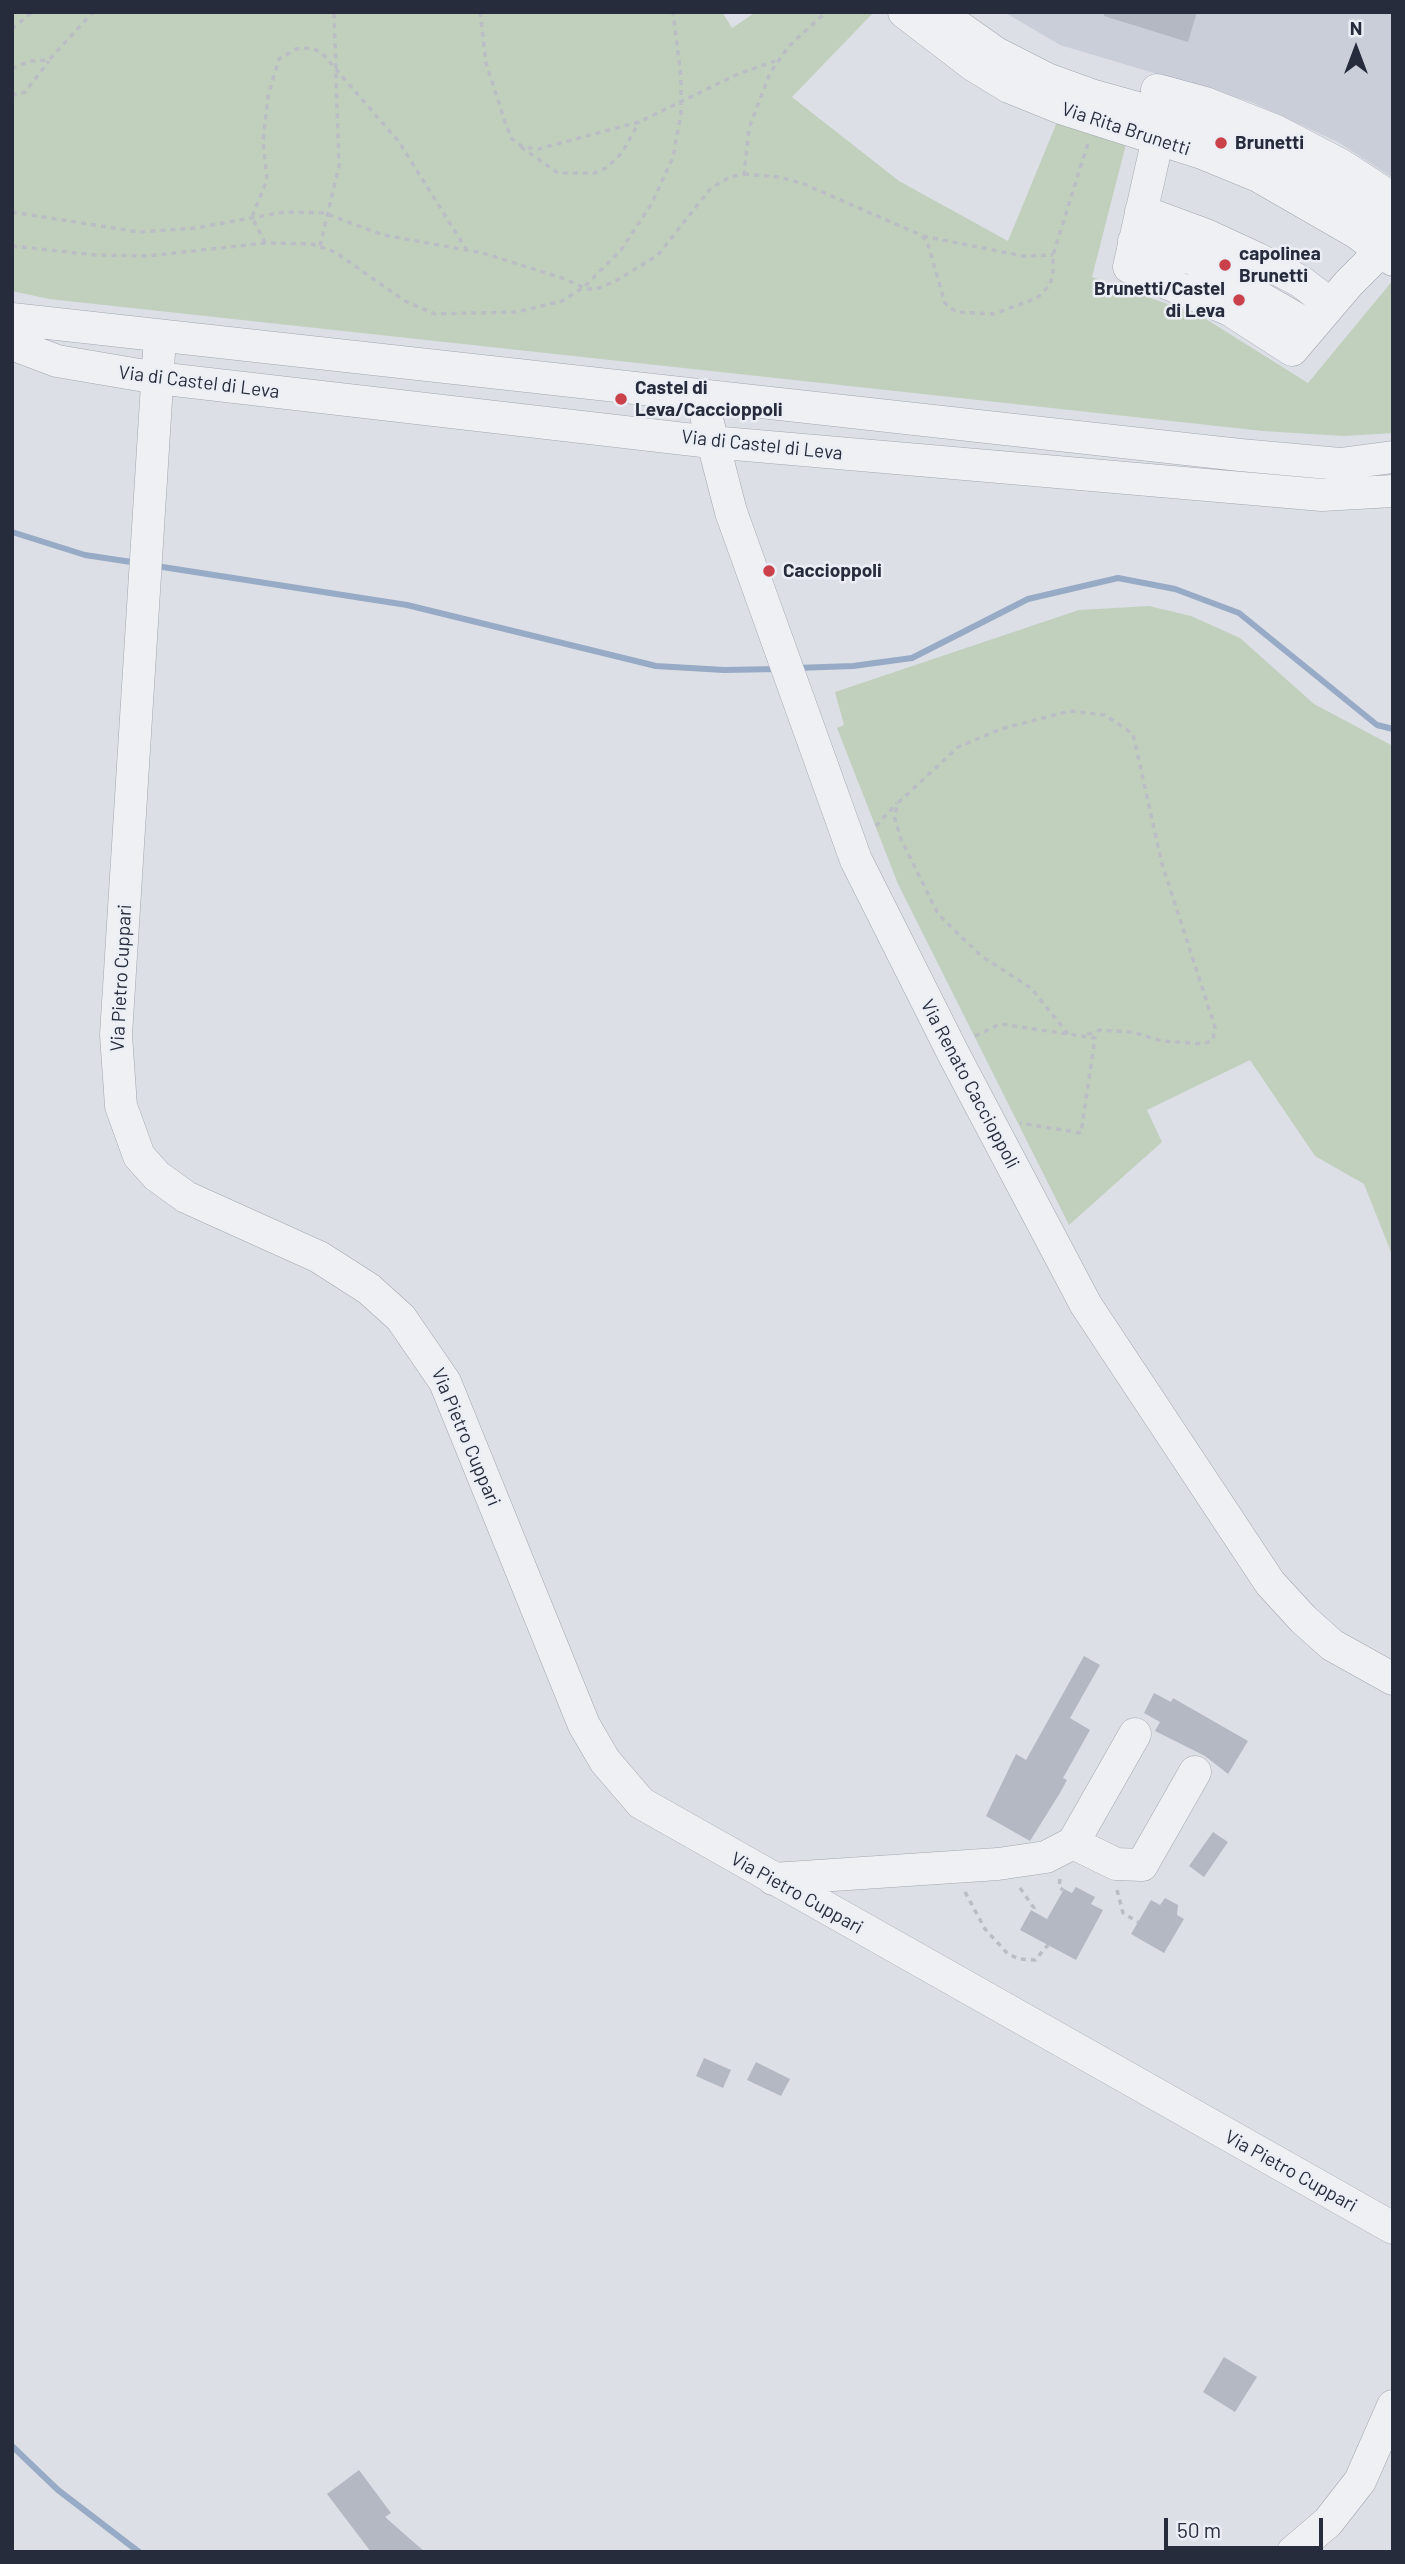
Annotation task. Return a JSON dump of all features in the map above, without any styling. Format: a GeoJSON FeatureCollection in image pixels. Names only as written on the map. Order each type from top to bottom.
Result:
{"type":"FeatureCollection","features":[{"type":"Feature","properties":{"kind":"street","name":"Via Rita Brunetti"},"geometry":{"type":"LineString","coordinates":[[904,12],[973,65],[1009,87],[1061,108],[1158,138],[1258,176],[1381,243]]}},
{"type":"Feature","properties":{"kind":"street","name":"Via Rita Brunetti"},"geometry":{"type":"LineString","coordinates":[[938,12],[996,53],[1047,79],[1094,96],[1161,112],[1245,143],[1322,191],[1381,243]]}},
{"type":"Feature","properties":{"kind":"street"},"geometry":{"type":"LineString","coordinates":[[974,12],[1056,60],[1205,103],[1276,131],[1341,165],[1393,199]]}},
{"type":"Feature","properties":{"kind":"street"},"geometry":{"type":"LineString","coordinates":[[1158,138],[1129,267],[1230,310],[1292,349],[1381,243]]}},
{"type":"Feature","properties":{"kind":"street"},"geometry":{"type":"LineString","coordinates":[[1137,226],[1206,235],[1258,259],[1300,281],[1320,315]]}},
{"type":"Feature","properties":{"kind":"street","name":"Via di Castel di Leva"},"geometry":{"type":"LineString","coordinates":[[12,319],[160,338],[1315,462],[1340,464],[1393,457]]}},
{"type":"Feature","properties":{"kind":"street","name":"Via Pietro Cuppari"},"geometry":{"type":"LineString","coordinates":[[160,338],[116,1035],[121,1105],[135,1148],[156,1176],[186,1197],[336,1267],[369,1289],[401,1318],[445,1382],[584,1725],[605,1761],[641,1803],[1393,2228]]}},
{"type":"Feature","properties":{"kind":"street","name":"Via di Castel di Leva"},"geometry":{"type":"LineString","coordinates":[[12,344],[57,360],[157,378],[712,442],[1322,495],[1393,491]]}},
{"type":"Feature","properties":{"kind":"street","name":"Via Renato Caccioppoli"},"geometry":{"type":"LineString","coordinates":[[701,396],[731,512],[844,829],[871,893],[1086,1305],[1270,1583],[1322,1637],[1393,1679]]}},
{"type":"Feature","properties":{"kind":"street"},"geometry":{"type":"LineString","coordinates":[[773,1879],[998,1864],[1046,1857],[1073,1843],[1135,1734]]}},
{"type":"Feature","properties":{"kind":"street"},"geometry":{"type":"LineString","coordinates":[[1073,1843],[1116,1864],[1142,1865],[1195,1772]]}},
{"type":"Feature","properties":{"kind":"street"},"geometry":{"type":"LineString","coordinates":[[1293,2552],[1328,2522],[1360,2482],[1393,2406]]}},
{"type":"Feature","properties":{"kind":"path"},"geometry":{"type":"LineString","coordinates":[[12,29],[32,12]]}},
{"type":"Feature","properties":{"kind":"path"},"geometry":{"type":"LineString","coordinates":[[12,93],[16,95],[25,92],[49,60],[93,12]]}},
{"type":"Feature","properties":{"kind":"path"},"geometry":{"type":"LineString","coordinates":[[320,246],[339,166],[334,12]]}},
{"type":"Feature","properties":{"kind":"path"},"geometry":{"type":"LineString","coordinates":[[480,12],[489,76],[512,139],[541,164],[558,173],[594,173],[606,168],[622,153],[639,122]]}},
{"type":"Feature","properties":{"kind":"path"},"geometry":{"type":"LineString","coordinates":[[12,246],[96,255],[148,256],[265,243],[320,246],[335,253],[416,308],[435,314],[462,316],[533,310],[562,301],[584,287],[621,250],[664,179],[679,136],[681,103],[673,12]]}},
{"type":"Feature","properties":{"kind":"path"},"geometry":{"type":"LineString","coordinates":[[744,174],[749,128],[777,60],[826,12]]}},
{"type":"Feature","properties":{"kind":"path"},"geometry":{"type":"LineString","coordinates":[[265,243],[253,217],[267,180],[263,141],[268,96],[279,59],[296,49],[311,48],[321,52],[399,142],[466,249]]}},
{"type":"Feature","properties":{"kind":"path"},"geometry":{"type":"LineString","coordinates":[[12,69],[30,61],[49,60]]}},
{"type":"Feature","properties":{"kind":"path"},"geometry":{"type":"LineString","coordinates":[[512,139],[523,147],[538,149],[639,122],[738,74],[777,60]]}},
{"type":"Feature","properties":{"kind":"path"},"geometry":{"type":"LineString","coordinates":[[921,235],[927,242],[940,292],[945,303],[956,312],[994,314],[1037,298],[1049,286],[1053,276],[1054,255],[1090,133]]}},
{"type":"Feature","properties":{"kind":"path"},"geometry":{"type":"LineString","coordinates":[[12,212],[139,232],[196,228],[284,212],[329,214],[383,236],[466,249],[596,289],[614,282],[658,255],[711,188],[730,177],[744,174],[779,177],[804,184],[933,240],[1023,256],[1054,255]]}},
{"type":"Feature","properties":{"kind":"path"},"geometry":{"type":"LineString","coordinates":[[876,826],[958,747],[1001,729],[1070,711],[1105,715],[1133,734],[1162,864],[1215,1027],[1213,1040],[1203,1044],[1162,1041],[1132,1032],[1100,1030],[1083,1037]]}},
{"type":"Feature","properties":{"kind":"path"},"geometry":{"type":"LineString","coordinates":[[899,802],[894,816],[901,839],[938,914],[979,955],[1031,988],[1068,1034]]}},
{"type":"Feature","properties":{"kind":"path"},"geometry":{"type":"LineString","coordinates":[[975,1037],[1000,1024],[1095,1038],[1081,1133],[1018,1122]]}},
{"type":"Feature","properties":{"kind":"path"},"geometry":{"type":"LineString","coordinates":[[1116,1864],[1114,1881],[1123,1913],[1138,1922]]}},
{"type":"Feature","properties":{"kind":"path"},"geometry":{"type":"LineString","coordinates":[[962,1865],[963,1886],[973,1911],[1003,1950],[1019,1959],[1035,1960],[1048,1945]]}},
{"type":"Feature","properties":{"kind":"shaded area"},"geometry":{"type":"Polygon","coordinates":[[[1004,12],[1393,12],[1393,178],[1338,142],[1251,102],[1060,45],[1004,12]]]}},
{"type":"Feature","properties":{"kind":"green space"},"geometry":{"type":"Polygon","coordinates":[[[12,12],[722,12],[732,28],[756,12],[874,12],[792,97],[899,181],[1008,241],[1057,122],[1126,144],[1092,277],[1201,316],[1308,383],[1393,280],[1393,433],[1344,436],[1263,431],[49,299],[12,291],[12,12]]]}},
{"type":"Feature","properties":{"kind":"green space"},"geometry":{"type":"Polygon","coordinates":[[[1149,606],[1191,616],[1240,638],[1314,704],[1393,746],[1393,1257],[1364,1184],[1315,1156],[1250,1060],[1147,1110],[1162,1142],[1069,1225],[898,884],[837,728],[844,725],[835,692],[1079,610],[1149,606]]]}},
{"type":"Feature","properties":{"kind":"building"},"geometry":{"type":"Polygon","coordinates":[[[1104,12],[1197,12],[1188,42],[1104,16],[1104,12]]]}},
{"type":"Feature","properties":{"kind":"building"},"geometry":{"type":"Polygon","coordinates":[[[1084,1656],[1100,1665],[1070,1718],[1090,1730],[1063,1778],[1067,1780],[1060,1793],[1030,1841],[986,1816],[1016,1754],[1026,1760],[1084,1656]]]}},
{"type":"Feature","properties":{"kind":"building"},"geometry":{"type":"Polygon","coordinates":[[[1154,1693],[1171,1702],[1173,1698],[1248,1741],[1228,1774],[1205,1756],[1155,1731],[1160,1722],[1144,1713],[1154,1693]]]}},
{"type":"Feature","properties":{"kind":"building"},"geometry":{"type":"Polygon","coordinates":[[[1213,1832],[1228,1842],[1204,1877],[1189,1866],[1213,1832]]]}},
{"type":"Feature","properties":{"kind":"building"},"geometry":{"type":"Polygon","coordinates":[[[1076,1887],[1095,1897],[1091,1904],[1103,1910],[1076,1960],[1020,1930],[1031,1910],[1047,1919],[1064,1889],[1072,1893],[1076,1887]]]}},
{"type":"Feature","properties":{"kind":"building"},"geometry":{"type":"Polygon","coordinates":[[[1165,1898],[1178,1905],[1177,1915],[1184,1919],[1164,1953],[1131,1934],[1151,1900],[1160,1905],[1165,1898]]]}},
{"type":"Feature","properties":{"kind":"building"},"geometry":{"type":"Polygon","coordinates":[[[704,2058],[731,2070],[723,2088],[696,2076],[704,2058]]]}},
{"type":"Feature","properties":{"kind":"building"},"geometry":{"type":"Polygon","coordinates":[[[756,2062],[790,2079],[781,2096],[747,2080],[756,2062]]]}},
{"type":"Feature","properties":{"kind":"building"},"geometry":{"type":"Polygon","coordinates":[[[1224,2357],[1257,2377],[1235,2412],[1203,2392],[1224,2357]]]}},
{"type":"Feature","properties":{"kind":"building"},"geometry":{"type":"Polygon","coordinates":[[[359,2470],[391,2513],[385,2517],[425,2552],[371,2552],[327,2494],[359,2470]]]}},
{"type":"Feature","properties":{"kind":"waterway"},"geometry":{"type":"LineString","coordinates":[[12,532],[85,555],[138,563]]}},
{"type":"Feature","properties":{"kind":"waterway"},"geometry":{"type":"LineString","coordinates":[[156,566],[407,605],[656,666],[724,670],[778,669]]}},
{"type":"Feature","properties":{"kind":"waterway"},"geometry":{"type":"LineString","coordinates":[[796,668],[853,666],[912,658],[1028,599],[1118,578],[1175,589],[1239,613],[1377,725],[1393,729]]}},
{"type":"Feature","properties":{"kind":"waterway"},"geometry":{"type":"LineString","coordinates":[[12,2446],[58,2490],[139,2552]]}},
{"type":"Feature","properties":{"kind":"place","name":"Brunetti"},"geometry":{"type":"Point","coordinates":[1221,143]}},
{"type":"Feature","properties":{"kind":"place","name":"capolinea Brunetti"},"geometry":{"type":"Point","coordinates":[1225,265]}},
{"type":"Feature","properties":{"kind":"place","name":"Brunetti/Castel di Leva"},"geometry":{"type":"Point","coordinates":[1239,300]}},
{"type":"Feature","properties":{"kind":"place","name":"Castel di Leva/Caccioppoli"},"geometry":{"type":"Point","coordinates":[621,399]}},
{"type":"Feature","properties":{"kind":"place","name":"Caccioppoli"},"geometry":{"type":"Point","coordinates":[769,571]}}]}
